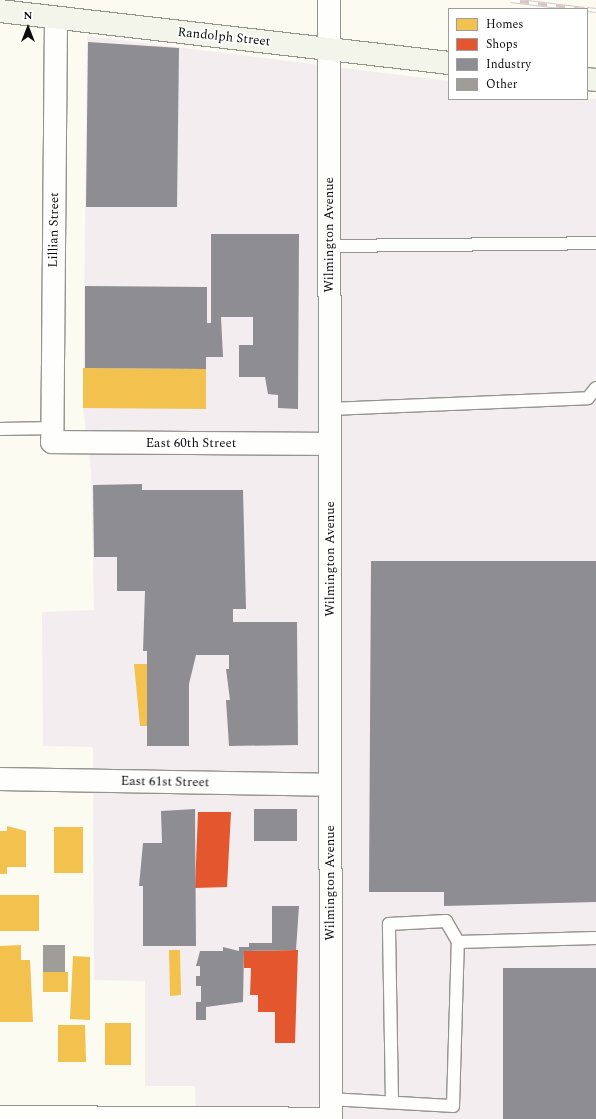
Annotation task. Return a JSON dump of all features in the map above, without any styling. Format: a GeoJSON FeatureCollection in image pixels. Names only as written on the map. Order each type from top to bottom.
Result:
{"type":"FeatureCollection","features":[{"type":"Feature","properties":{"kind":"street","name":"Wilmington Avenue"},"geometry":{"type":"LineString","coordinates":[[329,0],[331,1112]]}},
{"type":"Feature","properties":{"kind":"street","name":"Randolph Street"},"geometry":{"type":"LineString","coordinates":[[0,11],[448,63]]}},
{"type":"Feature","properties":{"kind":"street","name":"Lillian Street"},"geometry":{"type":"LineString","coordinates":[[52,435],[56,18]]}},
{"type":"Feature","properties":{"kind":"street","name":"East 60th Street"},"geometry":{"type":"LineString","coordinates":[[52,435],[330,444]]}},
{"type":"Feature","properties":{"kind":"street","name":"East 61st Street"},"geometry":{"type":"LineString","coordinates":[[0,779],[330,785]]}},
{"type":"Feature","properties":{"kind":"street"},"geometry":{"type":"LineString","coordinates":[[0,1117],[331,1112]]}},
{"type":"Feature","properties":{"kind":"lane"},"geometry":{"type":"LineString","coordinates":[[329,246],[596,244]]}},
{"type":"Feature","properties":{"kind":"lane"},"geometry":{"type":"LineString","coordinates":[[330,409],[588,398],[596,388]]}},
{"type":"Feature","properties":{"kind":"lane"},"geometry":{"type":"LineString","coordinates":[[0,430],[52,435]]}},
{"type":"Feature","properties":{"kind":"lane"},"geometry":{"type":"LineString","coordinates":[[331,1112],[392,1102],[453,1106],[458,942],[446,921],[389,924],[392,1102]]}},
{"type":"Feature","properties":{"kind":"lane"},"geometry":{"type":"LineString","coordinates":[[458,942],[596,938]]}},
{"type":"Feature","properties":{"kind":"shaded area"},"geometry":{"type":"Polygon","coordinates":[[[87,36],[448,81],[448,100],[596,99],[596,1119],[196,1119],[195,1086],[145,1086],[145,981],[94,980],[93,747],[43,746],[42,612],[94,610],[91,470],[83,408],[87,36]]]}},
{"type":"Feature","properties":{"kind":"building: Homes"},"geometry":{"type":"Polygon","coordinates":[[[83,368],[206,369],[206,409],[83,408],[83,368]]]}},
{"type":"Feature","properties":{"kind":"building: Homes"},"geometry":{"type":"Polygon","coordinates":[[[134,664],[147,664],[147,726],[140,726],[134,664]]]}},
{"type":"Feature","properties":{"kind":"building: Homes"},"geometry":{"type":"Polygon","coordinates":[[[7,826],[26,831],[26,867],[7,867],[7,874],[0,874],[0,831],[7,831],[7,826]]]}},
{"type":"Feature","properties":{"kind":"building: Homes"},"geometry":{"type":"Polygon","coordinates":[[[54,827],[83,827],[83,873],[54,873],[54,827]]]}},
{"type":"Feature","properties":{"kind":"building: Homes"},"geometry":{"type":"Polygon","coordinates":[[[0,895],[39,895],[39,931],[0,931],[0,895]]]}},
{"type":"Feature","properties":{"kind":"building: Homes"},"geometry":{"type":"Polygon","coordinates":[[[21,945],[21,960],[30,960],[33,1022],[0,1022],[0,946],[21,945]]]}},
{"type":"Feature","properties":{"kind":"building: Homes"},"geometry":{"type":"Polygon","coordinates":[[[169,950],[180,950],[181,995],[170,996],[169,950]]]}},
{"type":"Feature","properties":{"kind":"building: Homes"},"geometry":{"type":"Polygon","coordinates":[[[73,956],[90,957],[90,1020],[70,1019],[73,956]]]}},
{"type":"Feature","properties":{"kind":"building: Homes"},"geometry":{"type":"Polygon","coordinates":[[[43,972],[68,972],[68,992],[43,992],[43,972]]]}},
{"type":"Feature","properties":{"kind":"building: Homes"},"geometry":{"type":"Polygon","coordinates":[[[105,1023],[131,1023],[131,1065],[105,1065],[105,1023]]]}},
{"type":"Feature","properties":{"kind":"building: Homes"},"geometry":{"type":"Polygon","coordinates":[[[58,1025],[85,1025],[86,1062],[58,1062],[58,1025]]]}},
{"type":"Feature","properties":{"kind":"building: Shops"},"geometry":{"type":"Polygon","coordinates":[[[198,812],[231,812],[227,887],[195,888],[198,812]]]}},
{"type":"Feature","properties":{"kind":"building: Shops"},"geometry":{"type":"Polygon","coordinates":[[[298,950],[295,1043],[275,1043],[275,1012],[258,1012],[258,995],[250,995],[251,968],[244,968],[244,951],[298,950]]]}},
{"type":"Feature","properties":{"kind":"building: Industry"},"geometry":{"type":"Polygon","coordinates":[[[88,42],[179,48],[177,207],[86,207],[88,42]]]}},
{"type":"Feature","properties":{"kind":"building: Industry"},"geometry":{"type":"Polygon","coordinates":[[[211,234],[299,234],[298,409],[278,408],[278,395],[268,394],[265,377],[239,377],[239,345],[253,345],[253,317],[221,317],[223,357],[206,357],[206,369],[85,368],[85,286],[207,287],[207,323],[211,323],[211,234]]]}},
{"type":"Feature","properties":{"kind":"building: Industry"},"geometry":{"type":"Polygon","coordinates":[[[142,484],[142,490],[243,490],[246,609],[233,609],[233,622],[297,622],[298,745],[229,746],[226,700],[230,700],[226,669],[229,669],[229,655],[196,655],[189,684],[189,746],[147,746],[147,651],[143,651],[145,591],[117,591],[117,557],[94,557],[93,485],[142,484]]]}},
{"type":"Feature","properties":{"kind":"building: Industry"},"geometry":{"type":"Polygon","coordinates":[[[371,561],[596,561],[596,902],[444,906],[444,892],[369,892],[371,561]]]}},
{"type":"Feature","properties":{"kind":"building: Industry"},"geometry":{"type":"Polygon","coordinates":[[[195,809],[196,946],[143,946],[143,886],[139,886],[143,843],[162,843],[161,811],[195,809]]]}},
{"type":"Feature","properties":{"kind":"building: Industry"},"geometry":{"type":"Polygon","coordinates":[[[254,809],[297,809],[297,841],[254,841],[254,809]]]}},
{"type":"Feature","properties":{"kind":"building: Industry"},"geometry":{"type":"Polygon","coordinates":[[[272,906],[299,906],[296,950],[244,951],[243,1002],[206,1007],[206,1020],[196,1020],[196,1002],[201,1002],[201,986],[196,986],[196,976],[200,976],[200,966],[196,966],[200,951],[223,951],[223,947],[239,951],[239,947],[249,947],[249,943],[272,943],[272,906]]]}},
{"type":"Feature","properties":{"kind":"building: Industry"},"geometry":{"type":"Polygon","coordinates":[[[503,968],[596,968],[596,1119],[503,1119],[503,968]]]}},
{"type":"Feature","properties":{"kind":"building: Other"},"geometry":{"type":"Polygon","coordinates":[[[43,945],[65,945],[65,972],[43,972],[43,945]]]}},
{"type":"Feature","properties":{"kind":"railway"},"geometry":{"type":"LineString","coordinates":[[511,0],[576,8]]}},
{"type":"Feature","properties":{"kind":"railway"},"geometry":{"type":"LineString","coordinates":[[588,9],[596,10]]}}]}
